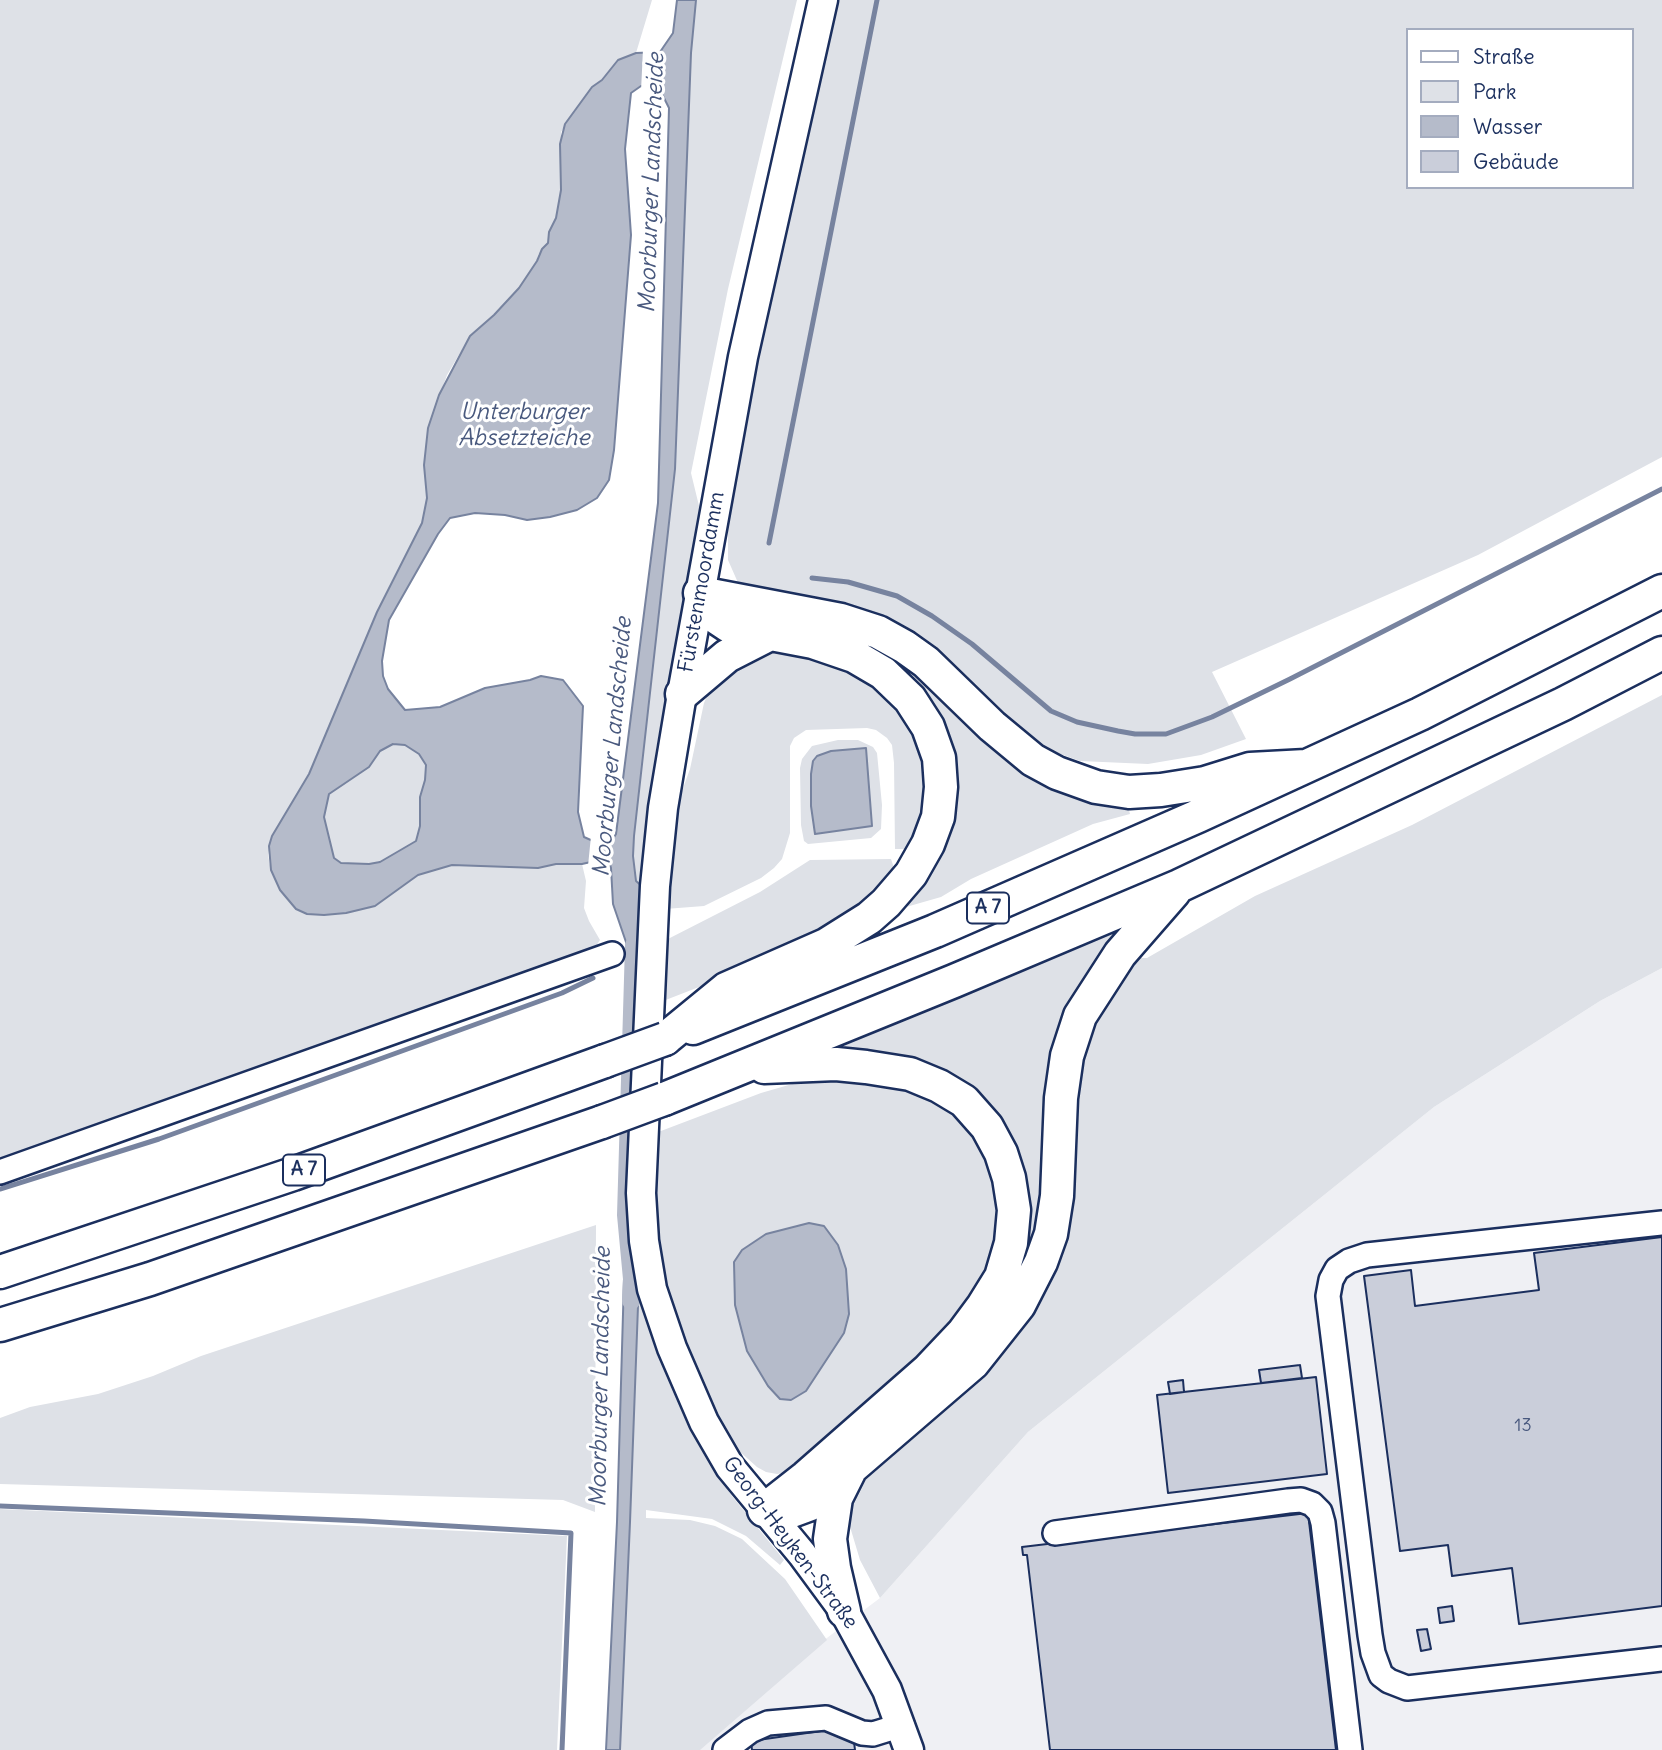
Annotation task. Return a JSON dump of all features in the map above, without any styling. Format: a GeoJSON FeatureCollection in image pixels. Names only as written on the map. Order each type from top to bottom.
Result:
{"type":"FeatureCollection","features":[{"type":"Feature","properties":{"kind":"highway","name":"A 7"},"geometry":{"type":"LineString","coordinates":[[0,1272],[293,1174],[605,1061],[935,931],[1198,816],[1433,708],[1662,591]]}},
{"type":"Feature","properties":{"kind":"highway"},"geometry":{"type":"LineString","coordinates":[[665,1039],[726,989],[805,956],[848,933],[869,918],[900,887],[921,859],[938,817],[941,787],[939,758],[928,727],[910,699],[883,673],[854,656],[813,642],[721,623],[708,612],[700,593]]}},
{"type":"Feature","properties":{"kind":"highway"},"geometry":{"type":"LineString","coordinates":[[700,593],[841,620],[878,632],[926,662],[992,726],[1033,760],[1057,773],[1096,787],[1129,792],[1161,790],[1205,783],[1250,769],[1306,766]]}},
{"type":"Feature","properties":{"kind":"highway"},"geometry":{"type":"LineString","coordinates":[[682,694],[727,656],[770,634]]}},
{"type":"Feature","properties":{"kind":"highway","name":"A 7"},"geometry":{"type":"LineString","coordinates":[[0,1325],[150,1279],[602,1122],[743,1068],[1179,886],[1279,841],[1662,653]]}},
{"type":"Feature","properties":{"kind":"highway"},"geometry":{"type":"LineString","coordinates":[[764,1510],[789,1512],[801,1509],[849,1471],[973,1363],[1019,1306],[1041,1262],[1051,1234],[1057,1196],[1061,1098],[1067,1056],[1080,1016],[1120,954],[1179,886]]}},
{"type":"Feature","properties":{"kind":"highway"},"geometry":{"type":"LineString","coordinates":[[743,1068],[836,1064],[909,1074],[939,1086],[964,1101],[987,1127],[1001,1153],[1009,1178],[1014,1210],[1011,1244],[1001,1278],[963,1332],[928,1370],[806,1477],[764,1510]]}},
{"type":"Feature","properties":{"kind":"highway"},"geometry":{"type":"LineString","coordinates":[[844,1611],[830,1539],[836,1498],[849,1471]]}},
{"type":"Feature","properties":{"kind":"main road","name":"Fürstenmoordamm"},"geometry":{"type":"LineString","coordinates":[[642,1173],[655,886],[663,808],[743,358],[823,0]]}},
{"type":"Feature","properties":{"kind":"main road","name":"Georg-Heyken-Straße"},"geometry":{"type":"LineString","coordinates":[[642,1173],[644,1241],[659,1313],[689,1391],[730,1467],[802,1554],[844,1611],[871,1658],[905,1738]]}},
{"type":"Feature","properties":{"kind":"lane"},"geometry":{"type":"LineString","coordinates":[[0,1172],[612,954]]}},
{"type":"Feature","properties":{"kind":"lane"},"geometry":{"type":"LineString","coordinates":[[1662,1223],[1367,1255],[1349,1261],[1337,1269],[1331,1280],[1328,1296],[1371,1644],[1381,1675],[1407,1688],[1662,1659]]}},
{"type":"Feature","properties":{"kind":"lane"},"geometry":{"type":"LineString","coordinates":[[1055,1533],[1288,1501],[1301,1500],[1312,1504],[1320,1512],[1323,1523],[1350,1750]]}},
{"type":"Feature","properties":{"kind":"lane"},"geometry":{"type":"LineString","coordinates":[[1626,1662],[1656,1647],[1662,1647]]}},
{"type":"Feature","properties":{"kind":"lane"},"geometry":{"type":"LineString","coordinates":[[725,1750],[750,1731],[768,1723],[826,1718],[862,1733],[905,1738]]}},
{"type":"Feature","properties":{"kind":"shaded area"},"geometry":{"type":"Polygon","coordinates":[[[1662,968],[1662,1750],[678,1750],[880,1598],[1028,1432],[1434,1107],[1600,1001],[1662,968]]]}},
{"type":"Feature","properties":{"kind":"green space"},"geometry":{"type":"Polygon","coordinates":[[[0,0],[652,0],[636,53],[618,60],[602,80],[592,87],[561,132],[561,190],[548,243],[519,288],[470,336],[447,375],[428,428],[424,465],[427,498],[422,523],[377,612],[309,774],[272,836],[268,855],[271,871],[365,908],[375,906],[418,875],[452,865],[538,868],[556,864],[582,864],[586,881],[584,908],[600,940],[592,952],[258,1073],[0,1159],[0,0]]]}},
{"type":"Feature","properties":{"kind":"green space"},"geometry":{"type":"Polygon","coordinates":[[[696,0],[797,0],[728,289],[691,473],[700,510],[656,750],[644,888],[636,882],[634,836],[675,469],[691,53],[696,0]]]}},
{"type":"Feature","properties":{"kind":"green space"},"geometry":{"type":"Polygon","coordinates":[[[833,0],[1662,0],[1662,457],[1478,555],[1212,672],[1246,739],[1201,755],[1148,764],[1080,761],[1049,750],[1010,730],[960,681],[739,585],[728,560],[728,525],[772,272],[833,0]]]}},
{"type":"Feature","properties":{"kind":"green space"},"geometry":{"type":"Polygon","coordinates":[[[763,615],[894,651],[980,734],[1128,806],[1130,814],[1093,824],[971,879],[941,897],[906,907],[934,868],[945,843],[926,706],[763,615]]]}},
{"type":"Feature","properties":{"kind":"green space"},"geometry":{"type":"Polygon","coordinates":[[[777,647],[835,659],[894,696],[923,747],[926,794],[917,832],[908,849],[895,849],[894,763],[892,745],[887,738],[876,730],[867,728],[806,730],[794,738],[790,746],[790,833],[782,859],[761,878],[704,906],[665,909],[674,813],[690,769],[704,703],[710,689],[729,666],[777,647]]]}},
{"type":"Feature","properties":{"kind":"green space"},"geometry":{"type":"Polygon","coordinates":[[[1662,695],[1662,968],[1600,1001],[1434,1107],[1028,1432],[880,1598],[860,1560],[848,1520],[850,1496],[866,1474],[1037,1295],[1078,1038],[1129,958],[1147,958],[1255,896],[1412,825],[1662,695]]]}},
{"type":"Feature","properties":{"kind":"green space"},"geometry":{"type":"Polygon","coordinates":[[[838,740],[858,740],[873,747],[877,753],[882,805],[881,829],[871,838],[808,844],[804,841],[801,825],[802,759],[812,746],[838,740]]]}},
{"type":"Feature","properties":{"kind":"green space"},"geometry":{"type":"Polygon","coordinates":[[[393,744],[405,745],[419,753],[426,765],[416,841],[380,862],[341,863],[334,858],[324,817],[329,794],[369,767],[380,751],[393,744]]]}},
{"type":"Feature","properties":{"kind":"green space"},"geometry":{"type":"Polygon","coordinates":[[[891,859],[894,868],[898,870],[866,904],[781,955],[658,1003],[664,941],[760,892],[810,860],[891,859]]]}},
{"type":"Feature","properties":{"kind":"green space"},"geometry":{"type":"Polygon","coordinates":[[[1133,924],[1107,954],[1046,1164],[1035,1241],[1023,1273],[1004,1281],[1001,1132],[828,1051],[1133,924]]]}},
{"type":"Feature","properties":{"kind":"green space"},"geometry":{"type":"Polygon","coordinates":[[[855,1076],[901,1082],[963,1116],[985,1149],[997,1185],[998,1222],[989,1260],[971,1298],[930,1349],[790,1472],[777,1474],[757,1467],[738,1450],[722,1426],[696,1375],[664,1284],[656,1248],[653,1134],[761,1093],[806,1080],[855,1076]],[[838,1245],[806,1391],[849,1314],[846,1269],[838,1245]]]}},
{"type":"Feature","properties":{"kind":"green space"},"geometry":{"type":"Polygon","coordinates":[[[596,1225],[595,1512],[563,1500],[0,1484],[0,1418],[30,1407],[98,1394],[153,1376],[201,1356],[596,1225]]]}},
{"type":"Feature","properties":{"kind":"green space"},"geometry":{"type":"Polygon","coordinates":[[[639,1279],[660,1358],[686,1420],[732,1496],[784,1560],[780,1565],[746,1536],[712,1519],[646,1510],[646,1518],[690,1520],[715,1526],[742,1539],[785,1579],[827,1640],[700,1750],[620,1750],[639,1279]]]}},
{"type":"Feature","properties":{"kind":"green space"},"geometry":{"type":"Polygon","coordinates":[[[0,1509],[567,1536],[557,1750],[0,1750],[0,1509]]]}},
{"type":"Feature","properties":{"kind":"water","name":"Unterburger Absetzteiche"},"geometry":{"type":"Polygon","coordinates":[[[677,0],[696,0],[691,53],[675,469],[634,836],[636,881],[644,888],[640,968],[627,967],[627,945],[613,904],[611,868],[609,861],[604,859],[538,868],[452,865],[418,875],[375,906],[346,913],[307,914],[296,909],[280,890],[271,870],[269,846],[272,836],[309,774],[377,612],[422,523],[427,498],[424,465],[428,428],[439,395],[470,336],[519,288],[548,243],[561,190],[560,144],[565,124],[592,87],[602,80],[618,60],[636,53],[660,52],[673,33],[677,0]],[[641,86],[631,93],[625,149],[631,235],[614,450],[609,480],[597,498],[577,510],[550,517],[527,520],[475,513],[450,518],[389,620],[382,661],[383,676],[388,689],[405,710],[440,707],[485,688],[541,676],[563,680],[583,706],[578,812],[584,837],[593,841],[613,839],[616,834],[658,503],[669,108],[661,92],[641,86]],[[393,744],[380,751],[369,767],[329,794],[324,817],[334,858],[341,863],[380,862],[416,841],[426,765],[419,754],[405,745],[393,744]]]}},
{"type":"Feature","properties":{"kind":"water"},"geometry":{"type":"Polygon","coordinates":[[[866,748],[872,826],[815,834],[811,806],[813,761],[817,756],[831,751],[866,748]]]}},
{"type":"Feature","properties":{"kind":"water"},"geometry":{"type":"Polygon","coordinates":[[[809,1223],[824,1226],[838,1245],[846,1269],[849,1314],[844,1333],[806,1391],[791,1400],[780,1399],[768,1386],[747,1351],[735,1305],[734,1262],[742,1250],[766,1234],[809,1223]]]}},
{"type":"Feature","properties":{"kind":"water"},"geometry":{"type":"Polygon","coordinates":[[[624,1279],[639,1279],[630,1522],[620,1750],[606,1750],[617,1522],[624,1279]]]}},
{"type":"Feature","properties":{"kind":"pier"},"geometry":{"type":"Polygon","coordinates":[[[643,49],[656,49],[654,92],[641,91],[643,49]]]}},
{"type":"Feature","properties":{"kind":"pier"},"geometry":{"type":"Polygon","coordinates":[[[591,836],[604,837],[601,863],[588,866],[591,836]]]}},
{"type":"Feature","properties":{"kind":"building"},"geometry":{"type":"Polygon","coordinates":[[[1662,1237],[1662,1606],[1519,1624],[1512,1568],[1452,1576],[1448,1545],[1400,1551],[1364,1276],[1411,1270],[1415,1306],[1539,1290],[1534,1253],[1662,1237]]]}},
{"type":"Feature","properties":{"kind":"building"},"geometry":{"type":"Polygon","coordinates":[[[1300,1365],[1302,1378],[1261,1383],[1259,1370],[1300,1365]]]}},
{"type":"Feature","properties":{"kind":"building"},"geometry":{"type":"Polygon","coordinates":[[[1316,1377],[1327,1474],[1168,1493],[1157,1395],[1316,1377]]]}},
{"type":"Feature","properties":{"kind":"building"},"geometry":{"type":"Polygon","coordinates":[[[1183,1380],[1184,1392],[1170,1394],[1168,1382],[1183,1380]]]}},
{"type":"Feature","properties":{"kind":"building"},"geometry":{"type":"Polygon","coordinates":[[[1308,1513],[1336,1750],[1050,1750],[1027,1555],[1023,1555],[1022,1547],[1308,1513]]]}},
{"type":"Feature","properties":{"kind":"building"},"geometry":{"type":"Polygon","coordinates":[[[1452,1606],[1454,1621],[1440,1623],[1438,1608],[1452,1606]]]}},
{"type":"Feature","properties":{"kind":"building"},"geometry":{"type":"Polygon","coordinates":[[[1427,1629],[1431,1649],[1421,1651],[1417,1630],[1427,1629]]]}},
{"type":"Feature","properties":{"kind":"building"},"geometry":{"type":"Polygon","coordinates":[[[835,1729],[854,1742],[855,1750],[752,1750],[751,1741],[835,1729]]]}},
{"type":"Feature","properties":{"kind":"waterway"},"geometry":{"type":"LineString","coordinates":[[769,543],[877,0]]}},
{"type":"Feature","properties":{"kind":"waterway"},"geometry":{"type":"LineString","coordinates":[[812,578],[848,582],[897,596],[972,644],[1051,711],[1077,722],[1118,731],[1166,734],[1212,717],[1290,679],[1662,489]]}},
{"type":"Feature","properties":{"kind":"waterway","name":"Moorburger Landscheide"},"geometry":{"type":"LineString","coordinates":[[631,1301],[632,1279],[626,1215],[634,945]]}},
{"type":"Feature","properties":{"kind":"waterway"},"geometry":{"type":"LineString","coordinates":[[0,1189],[159,1139],[562,993],[593,978]]}},
{"type":"Feature","properties":{"kind":"waterway"},"geometry":{"type":"LineString","coordinates":[[0,1506],[364,1521],[571,1533],[562,1750]]}}]}
